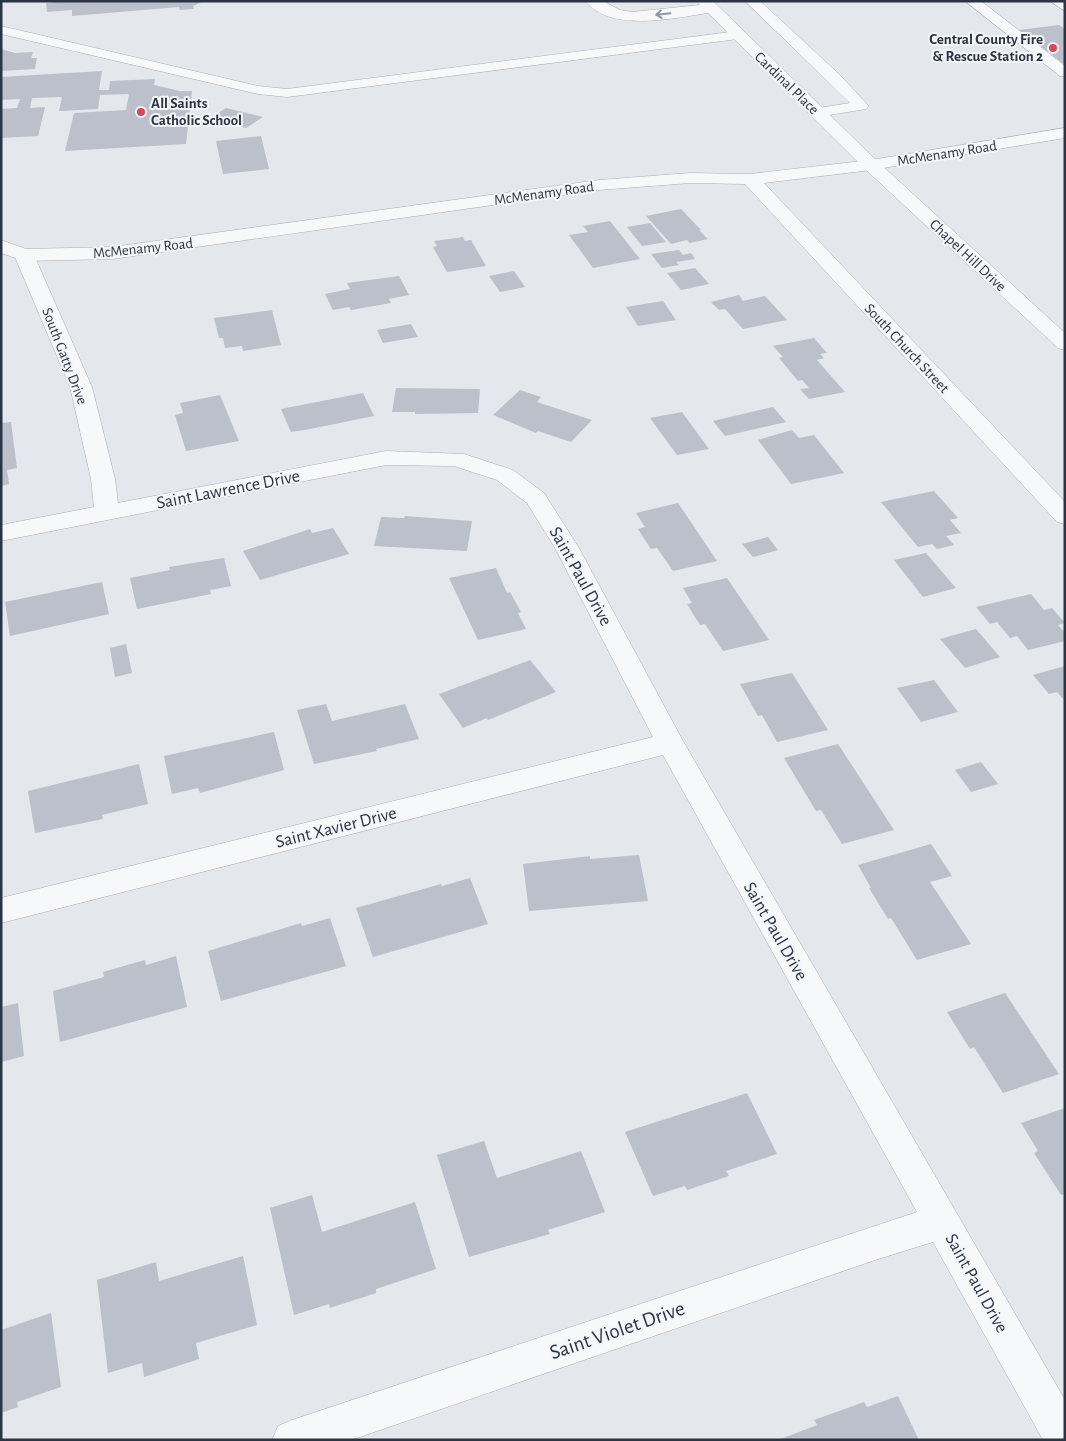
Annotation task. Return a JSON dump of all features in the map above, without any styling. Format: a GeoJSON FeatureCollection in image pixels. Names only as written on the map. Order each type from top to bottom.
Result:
{"type":"FeatureCollection","features":[{"type":"Feature","properties":{"kind":"street"},"geometry":{"type":"LineString","coordinates":[[593,1],[606,11],[629,16],[707,5]]}},
{"type":"Feature","properties":{"kind":"street","name":"Cardinal Place"},"geometry":{"type":"LineString","coordinates":[[707,5],[871,165]]}},
{"type":"Feature","properties":{"kind":"street","name":"McMenamy Road"},"geometry":{"type":"LineString","coordinates":[[24,254],[112,253],[599,184],[690,178],[750,179],[871,165],[1065,133]]}},
{"type":"Feature","properties":{"kind":"street","name":"Chapel Hill Drive"},"geometry":{"type":"LineString","coordinates":[[871,165],[1065,344]]}},
{"type":"Feature","properties":{"kind":"street","name":"South Church Street"},"geometry":{"type":"LineString","coordinates":[[750,179],[1065,517]]}},
{"type":"Feature","properties":{"kind":"street"},"geometry":{"type":"LineString","coordinates":[[1,246],[24,254]]}},
{"type":"Feature","properties":{"kind":"street","name":"South Gatty Drive"},"geometry":{"type":"LineString","coordinates":[[24,254],[81,387],[104,479],[107,513]]}},
{"type":"Feature","properties":{"kind":"street","name":"Saint Lawrence Drive"},"geometry":{"type":"LineString","coordinates":[[1,533],[386,458],[456,459]]}},
{"type":"Feature","properties":{"kind":"street","name":"Saint Paul Drive"},"geometry":{"type":"LineString","coordinates":[[456,459],[505,475],[536,498],[567,548],[670,743],[1065,1439]]}},
{"type":"Feature","properties":{"kind":"street","name":"Saint Xavier Drive"},"geometry":{"type":"LineString","coordinates":[[1,910],[670,743]]}},
{"type":"Feature","properties":{"kind":"street","name":"Saint Violet Drive"},"geometry":{"type":"LineString","coordinates":[[292,1440],[866,1245],[943,1222]]}},
{"type":"Feature","properties":{"kind":"lane"},"geometry":{"type":"LineString","coordinates":[[752,1],[835,78],[861,106],[817,112]]}},
{"type":"Feature","properties":{"kind":"lane"},"geometry":{"type":"LineString","coordinates":[[972,1],[1065,73]]}},
{"type":"Feature","properties":{"kind":"lane"},"geometry":{"type":"LineString","coordinates":[[1057,1],[1065,7]]}},
{"type":"Feature","properties":{"kind":"lane"},"geometry":{"type":"LineString","coordinates":[[1,30],[258,90],[287,93],[738,35]]}},
{"type":"Feature","properties":{"kind":"building"},"geometry":{"type":"Polygon","coordinates":[[[71,1],[204,1],[193,6],[194,9],[180,10],[179,7],[72,16],[72,10],[47,12],[46,3],[71,1]]]}},
{"type":"Feature","properties":{"kind":"building","name":"Central County Fire & Rescue Station 2"},"geometry":{"type":"Polygon","coordinates":[[[1059,25],[1065,29],[1065,65],[1019,30],[1059,25]]]}},
{"type":"Feature","properties":{"kind":"building"},"geometry":{"type":"Polygon","coordinates":[[[1,49],[15,53],[33,52],[31,58],[37,58],[35,69],[1,71],[1,49]]]}},
{"type":"Feature","properties":{"kind":"building","name":"All Saints Catholic School"},"geometry":{"type":"Polygon","coordinates":[[[102,71],[99,90],[109,90],[110,81],[155,79],[154,85],[180,91],[192,91],[186,144],[65,151],[74,113],[126,110],[129,94],[100,95],[98,109],[59,111],[62,97],[32,98],[30,108],[45,107],[38,136],[1,138],[1,109],[17,108],[20,99],[1,100],[1,77],[102,71]]]}},
{"type":"Feature","properties":{"kind":"building"},"geometry":{"type":"Polygon","coordinates":[[[226,108],[263,117],[246,128],[209,119],[226,108]]]}},
{"type":"Feature","properties":{"kind":"building"},"geometry":{"type":"Polygon","coordinates":[[[261,136],[269,169],[223,174],[216,141],[261,136]]]}},
{"type":"Feature","properties":{"kind":"building"},"geometry":{"type":"Polygon","coordinates":[[[681,209],[708,239],[690,243],[687,240],[671,244],[646,216],[681,209]]]}},
{"type":"Feature","properties":{"kind":"building"},"geometry":{"type":"Polygon","coordinates":[[[610,221],[640,259],[593,268],[569,235],[588,232],[583,226],[610,221]]]}},
{"type":"Feature","properties":{"kind":"building"},"geometry":{"type":"Polygon","coordinates":[[[650,223],[666,242],[642,246],[627,227],[650,223]]]}},
{"type":"Feature","properties":{"kind":"building"},"geometry":{"type":"Polygon","coordinates":[[[463,237],[465,241],[471,240],[486,266],[447,272],[433,247],[437,246],[434,241],[463,237]]]}},
{"type":"Feature","properties":{"kind":"building"},"geometry":{"type":"Polygon","coordinates":[[[679,250],[683,255],[691,253],[695,259],[676,262],[679,265],[662,268],[651,254],[679,250]]]}},
{"type":"Feature","properties":{"kind":"building"},"geometry":{"type":"Polygon","coordinates":[[[695,268],[709,284],[681,290],[667,273],[695,268]]]}},
{"type":"Feature","properties":{"kind":"building"},"geometry":{"type":"Polygon","coordinates":[[[514,271],[525,287],[500,292],[489,276],[514,271]]]}},
{"type":"Feature","properties":{"kind":"building"},"geometry":{"type":"Polygon","coordinates":[[[399,276],[409,295],[389,299],[391,303],[351,310],[349,307],[333,310],[325,294],[350,289],[347,283],[399,276]]]}},
{"type":"Feature","properties":{"kind":"building"},"geometry":{"type":"Polygon","coordinates":[[[739,295],[743,301],[765,296],[787,320],[743,329],[725,309],[719,310],[711,302],[739,295]]]}},
{"type":"Feature","properties":{"kind":"building"},"geometry":{"type":"Polygon","coordinates":[[[663,301],[676,320],[638,326],[626,307],[663,301]]]}},
{"type":"Feature","properties":{"kind":"building"},"geometry":{"type":"Polygon","coordinates":[[[272,310],[281,345],[243,351],[242,346],[225,348],[223,338],[219,338],[214,318],[272,310]]]}},
{"type":"Feature","properties":{"kind":"building"},"geometry":{"type":"Polygon","coordinates":[[[411,324],[418,337],[383,343],[377,330],[411,324]]]}},
{"type":"Feature","properties":{"kind":"building"},"geometry":{"type":"Polygon","coordinates":[[[814,338],[827,353],[820,354],[824,358],[817,360],[845,392],[809,399],[800,389],[809,388],[802,380],[798,381],[779,358],[783,357],[773,346],[814,338]]]}},
{"type":"Feature","properties":{"kind":"building"},"geometry":{"type":"Polygon","coordinates":[[[396,388],[480,389],[478,413],[415,414],[415,412],[392,412],[396,388]]]}},
{"type":"Feature","properties":{"kind":"building"},"geometry":{"type":"Polygon","coordinates":[[[520,390],[541,397],[537,402],[592,420],[571,442],[538,431],[536,433],[493,415],[520,390]]]}},
{"type":"Feature","properties":{"kind":"building"},"geometry":{"type":"Polygon","coordinates":[[[363,393],[374,416],[291,432],[281,409],[363,393]]]}},
{"type":"Feature","properties":{"kind":"building"},"geometry":{"type":"Polygon","coordinates":[[[220,395],[239,441],[186,451],[175,415],[183,413],[180,403],[220,395]]]}},
{"type":"Feature","properties":{"kind":"building"},"geometry":{"type":"Polygon","coordinates":[[[773,407],[786,422],[725,436],[713,421],[773,407]]]}},
{"type":"Feature","properties":{"kind":"building"},"geometry":{"type":"Polygon","coordinates":[[[682,412],[709,449],[677,455],[650,418],[682,412]]]}},
{"type":"Feature","properties":{"kind":"building"},"geometry":{"type":"Polygon","coordinates":[[[11,422],[17,468],[7,470],[9,484],[1,486],[1,423],[11,422]]]}},
{"type":"Feature","properties":{"kind":"building"},"geometry":{"type":"Polygon","coordinates":[[[792,430],[799,438],[814,435],[844,473],[791,484],[758,440],[792,430]]]}},
{"type":"Feature","properties":{"kind":"building"},"geometry":{"type":"Polygon","coordinates":[[[934,491],[958,518],[950,520],[961,533],[946,536],[954,545],[937,549],[932,544],[918,547],[881,502],[934,491]]]}},
{"type":"Feature","properties":{"kind":"building"},"geometry":{"type":"Polygon","coordinates":[[[678,503],[717,561],[673,571],[657,548],[651,549],[638,529],[645,527],[636,513],[678,503]]]}},
{"type":"Feature","properties":{"kind":"building"},"geometry":{"type":"Polygon","coordinates":[[[405,516],[472,521],[467,551],[374,546],[381,517],[404,518],[405,516]]]}},
{"type":"Feature","properties":{"kind":"building"},"geometry":{"type":"Polygon","coordinates":[[[333,528],[349,554],[260,580],[243,551],[310,529],[312,533],[333,528]]]}},
{"type":"Feature","properties":{"kind":"building"},"geometry":{"type":"Polygon","coordinates":[[[768,537],[778,550],[753,557],[742,544],[768,537]]]}},
{"type":"Feature","properties":{"kind":"building"},"geometry":{"type":"Polygon","coordinates":[[[926,553],[956,588],[923,597],[894,560],[926,553]]]}},
{"type":"Feature","properties":{"kind":"building"},"geometry":{"type":"Polygon","coordinates":[[[224,558],[231,586],[210,590],[211,594],[137,609],[130,578],[170,570],[169,567],[224,558]]]}},
{"type":"Feature","properties":{"kind":"building"},"geometry":{"type":"Polygon","coordinates":[[[496,568],[507,593],[510,592],[521,612],[518,613],[526,629],[478,640],[449,578],[496,568]]]}},
{"type":"Feature","properties":{"kind":"building"},"geometry":{"type":"Polygon","coordinates":[[[727,578],[769,640],[723,651],[705,624],[700,625],[687,604],[692,603],[683,588],[727,578]]]}},
{"type":"Feature","properties":{"kind":"building"},"geometry":{"type":"Polygon","coordinates":[[[102,582],[109,614],[10,636],[5,602],[102,582]]]}},
{"type":"Feature","properties":{"kind":"building"},"geometry":{"type":"Polygon","coordinates":[[[1031,594],[1044,610],[1052,608],[1065,623],[1058,625],[1065,633],[1065,641],[1028,650],[1017,636],[1010,638],[997,622],[990,624],[976,607],[1031,594]]]}},
{"type":"Feature","properties":{"kind":"building"},"geometry":{"type":"Polygon","coordinates":[[[976,629],[1000,657],[965,668],[940,639],[976,629]]]}},
{"type":"Feature","properties":{"kind":"building"},"geometry":{"type":"Polygon","coordinates":[[[126,644],[132,673],[115,677],[110,648],[126,644]]]}},
{"type":"Feature","properties":{"kind":"building"},"geometry":{"type":"Polygon","coordinates":[[[530,660],[556,692],[488,720],[487,718],[463,728],[439,694],[530,660]]]}},
{"type":"Feature","properties":{"kind":"building"},"geometry":{"type":"Polygon","coordinates":[[[1065,666],[1065,701],[1057,692],[1049,694],[1033,675],[1065,666]]]}},
{"type":"Feature","properties":{"kind":"building"},"geometry":{"type":"Polygon","coordinates":[[[792,673],[828,730],[777,742],[762,715],[758,716],[740,684],[792,673]]]}},
{"type":"Feature","properties":{"kind":"building"},"geometry":{"type":"Polygon","coordinates":[[[934,680],[958,712],[921,722],[897,688],[934,680]]]}},
{"type":"Feature","properties":{"kind":"building"},"geometry":{"type":"Polygon","coordinates":[[[326,704],[332,721],[405,704],[419,739],[376,749],[377,751],[314,764],[297,710],[326,704]]]}},
{"type":"Feature","properties":{"kind":"building"},"geometry":{"type":"Polygon","coordinates":[[[274,732],[284,770],[200,793],[198,788],[172,794],[164,756],[274,732]]]}},
{"type":"Feature","properties":{"kind":"building"},"geometry":{"type":"Polygon","coordinates":[[[838,744],[894,830],[842,844],[821,810],[816,811],[784,758],[838,744]]]}},
{"type":"Feature","properties":{"kind":"building"},"geometry":{"type":"Polygon","coordinates":[[[981,762],[998,784],[971,792],[955,770],[981,762]]]}},
{"type":"Feature","properties":{"kind":"building"},"geometry":{"type":"Polygon","coordinates":[[[139,764],[148,804],[102,815],[103,819],[35,833],[28,791],[139,764]]]}},
{"type":"Feature","properties":{"kind":"building"},"geometry":{"type":"Polygon","coordinates":[[[931,844],[952,876],[930,882],[971,944],[917,960],[891,918],[888,919],[869,888],[871,888],[858,865],[931,844]]]}},
{"type":"Feature","properties":{"kind":"building"},"geometry":{"type":"Polygon","coordinates":[[[639,855],[648,901],[529,911],[523,864],[590,856],[590,859],[639,855]]]}},
{"type":"Feature","properties":{"kind":"building"},"geometry":{"type":"Polygon","coordinates":[[[470,878],[488,924],[373,957],[356,908],[441,884],[442,886],[470,878]]]}},
{"type":"Feature","properties":{"kind":"building"},"geometry":{"type":"Polygon","coordinates":[[[330,918],[346,966],[221,1001],[208,951],[301,923],[302,926],[330,918]]]}},
{"type":"Feature","properties":{"kind":"building"},"geometry":{"type":"Polygon","coordinates":[[[176,956],[187,1007],[60,1042],[53,991],[104,977],[103,972],[145,960],[146,965],[176,956]]]}},
{"type":"Feature","properties":{"kind":"building"},"geometry":{"type":"Polygon","coordinates":[[[1005,993],[1059,1074],[1003,1093],[974,1047],[970,1049],[947,1012],[1005,993]]]}},
{"type":"Feature","properties":{"kind":"building"},"geometry":{"type":"Polygon","coordinates":[[[18,1003],[24,1056],[1,1062],[1,1007],[18,1003]]]}},
{"type":"Feature","properties":{"kind":"building"},"geometry":{"type":"Polygon","coordinates":[[[747,1093],[777,1154],[726,1171],[729,1176],[687,1190],[685,1186],[653,1196],[625,1132],[747,1093]]]}},
{"type":"Feature","properties":{"kind":"building"},"geometry":{"type":"Polygon","coordinates":[[[1065,1108],[1065,1194],[1061,1195],[1034,1153],[1038,1151],[1021,1123],[1065,1108]]]}},
{"type":"Feature","properties":{"kind":"building"},"geometry":{"type":"Polygon","coordinates":[[[484,1141],[497,1178],[581,1151],[605,1212],[548,1230],[550,1234],[469,1257],[437,1155],[484,1141]]]}},
{"type":"Feature","properties":{"kind":"building"},"geometry":{"type":"Polygon","coordinates":[[[312,1195],[322,1232],[415,1202],[436,1269],[376,1289],[376,1293],[330,1308],[329,1304],[294,1315],[270,1208],[312,1195]]]}},
{"type":"Feature","properties":{"kind":"building"},"geometry":{"type":"Polygon","coordinates":[[[243,1256],[257,1325],[196,1343],[199,1359],[144,1377],[142,1363],[108,1373],[97,1280],[156,1262],[159,1281],[243,1256]]]}},
{"type":"Feature","properties":{"kind":"building"},"geometry":{"type":"Polygon","coordinates":[[[51,1313],[61,1387],[17,1402],[18,1407],[1,1413],[1,1330],[51,1313]]]}},
{"type":"Feature","properties":{"kind":"building"},"geometry":{"type":"Polygon","coordinates":[[[898,1396],[919,1440],[778,1440],[817,1425],[814,1420],[864,1402],[867,1407],[898,1396]]]}},
{"type":"Feature","properties":{"kind":"place","name":"Central County Fire & Rescue Station 2"},"geometry":{"type":"Point","coordinates":[1053,48]}},
{"type":"Feature","properties":{"kind":"place","name":"All Saints Catholic School"},"geometry":{"type":"Point","coordinates":[141,112]}}]}
